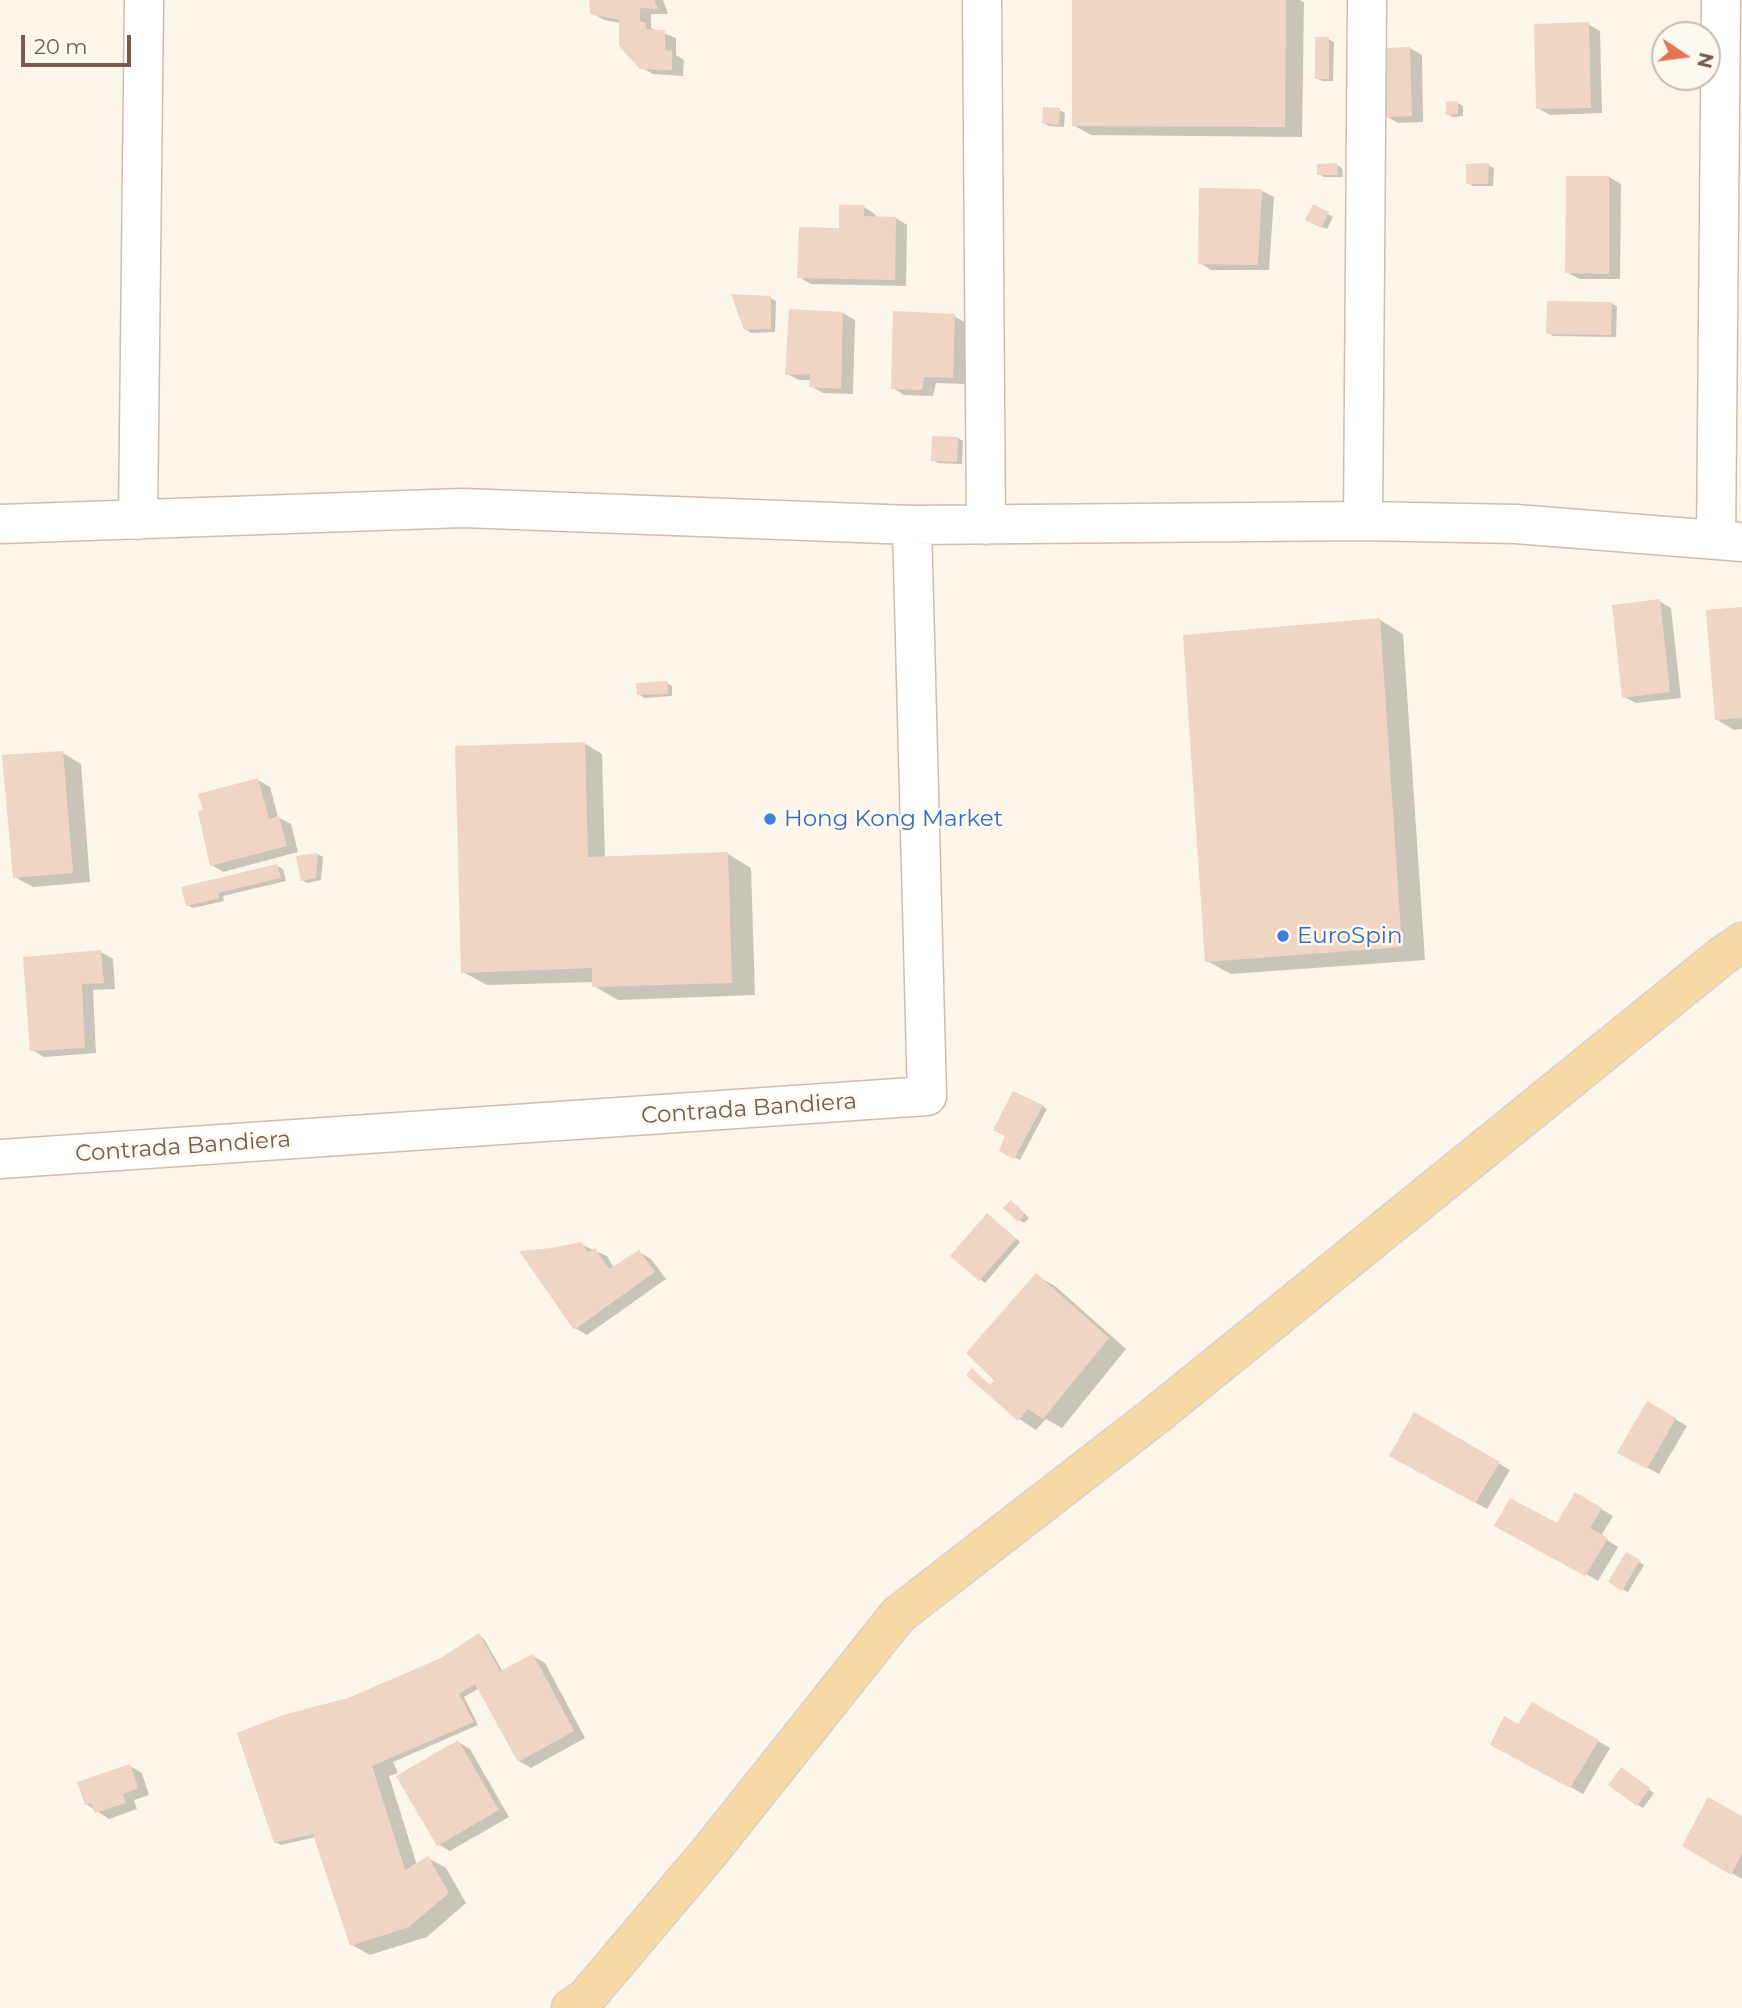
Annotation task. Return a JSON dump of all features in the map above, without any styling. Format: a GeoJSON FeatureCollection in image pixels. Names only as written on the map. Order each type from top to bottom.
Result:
{"type":"FeatureCollection","features":[{"type":"Feature","properties":{"kind":"main road"},"geometry":{"type":"LineString","coordinates":[[570,2008],[586,1998],[711,1850],[898,1615],[1156,1415],[1742,942]]}},
{"type":"Feature","properties":{"kind":"street"},"geometry":{"type":"LineString","coordinates":[[138,520],[144,0]]}},
{"type":"Feature","properties":{"kind":"street"},"geometry":{"type":"LineString","coordinates":[[982,0],[986,525]]}},
{"type":"Feature","properties":{"kind":"street"},"geometry":{"type":"LineString","coordinates":[[1363,521],[1367,0]]}},
{"type":"Feature","properties":{"kind":"street"},"geometry":{"type":"LineString","coordinates":[[0,524],[463,508],[912,525],[1363,521],[1516,524],[1729,541],[1721,0]]}},
{"type":"Feature","properties":{"kind":"street","name":"Contrada Bandiera"},"geometry":{"type":"LineString","coordinates":[[0,1159],[927,1096],[912,525]]}},
{"type":"Feature","properties":{"kind":"building"},"geometry":{"type":"Polygon","coordinates":[[[589,0],[654,0],[658,9],[640,8],[640,21],[646,23],[646,29],[665,30],[665,50],[672,51],[672,70],[640,69],[619,46],[619,20],[590,14],[589,0]]]}},
{"type":"Feature","properties":{"kind":"building"},"geometry":{"type":"Polygon","coordinates":[[[1072,0],[1286,0],[1285,127],[1072,126],[1072,0]]]}},
{"type":"Feature","properties":{"kind":"building"},"geometry":{"type":"Polygon","coordinates":[[[1589,22],[1591,108],[1536,109],[1534,24],[1589,22]]]}},
{"type":"Feature","properties":{"kind":"building"},"geometry":{"type":"Polygon","coordinates":[[[1315,37],[1329,37],[1329,79],[1315,79],[1315,37]]]}},
{"type":"Feature","properties":{"kind":"building"},"geometry":{"type":"Polygon","coordinates":[[[1410,47],[1412,116],[1385,117],[1385,48],[1410,47]]]}},
{"type":"Feature","properties":{"kind":"building"},"geometry":{"type":"Polygon","coordinates":[[[1458,101],[1458,114],[1446,115],[1446,102],[1458,101]]]}},
{"type":"Feature","properties":{"kind":"building"},"geometry":{"type":"Polygon","coordinates":[[[1043,107],[1060,108],[1059,125],[1042,123],[1043,107]]]}},
{"type":"Feature","properties":{"kind":"building"},"geometry":{"type":"Polygon","coordinates":[[[1337,163],[1338,175],[1317,175],[1317,164],[1337,163]]]}},
{"type":"Feature","properties":{"kind":"building"},"geometry":{"type":"Polygon","coordinates":[[[1489,163],[1488,184],[1466,184],[1466,164],[1489,163]]]}},
{"type":"Feature","properties":{"kind":"building"},"geometry":{"type":"Polygon","coordinates":[[[1566,176],[1609,176],[1609,274],[1565,273],[1566,176]]]}},
{"type":"Feature","properties":{"kind":"building"},"geometry":{"type":"Polygon","coordinates":[[[1199,188],[1262,189],[1258,265],[1198,264],[1199,188]]]}},
{"type":"Feature","properties":{"kind":"building"},"geometry":{"type":"Polygon","coordinates":[[[1313,204],[1329,212],[1321,228],[1305,220],[1313,204]]]}},
{"type":"Feature","properties":{"kind":"building"},"geometry":{"type":"Polygon","coordinates":[[[839,205],[864,205],[864,216],[896,217],[895,280],[797,278],[799,227],[839,228],[839,205]]]}},
{"type":"Feature","properties":{"kind":"building"},"geometry":{"type":"Polygon","coordinates":[[[731,294],[771,296],[771,329],[744,330],[731,294]]]}},
{"type":"Feature","properties":{"kind":"building"},"geometry":{"type":"Polygon","coordinates":[[[1547,301],[1612,302],[1611,335],[1546,334],[1547,301]]]}},
{"type":"Feature","properties":{"kind":"building"},"geometry":{"type":"Polygon","coordinates":[[[789,309],[843,312],[841,389],[809,387],[810,374],[785,375],[789,309]]]}},
{"type":"Feature","properties":{"kind":"building"},"geometry":{"type":"Polygon","coordinates":[[[893,311],[955,314],[953,378],[924,377],[922,390],[891,389],[893,311]]]}},
{"type":"Feature","properties":{"kind":"building"},"geometry":{"type":"Polygon","coordinates":[[[932,436],[958,437],[957,462],[931,461],[932,436]]]}},
{"type":"Feature","properties":{"kind":"building"},"geometry":{"type":"Polygon","coordinates":[[[1660,599],[1670,692],[1622,698],[1612,605],[1660,599]]]}},
{"type":"Feature","properties":{"kind":"building"},"geometry":{"type":"Polygon","coordinates":[[[1742,607],[1742,718],[1715,720],[1706,610],[1742,607]]]}},
{"type":"Feature","properties":{"kind":"building"},"geometry":{"type":"Polygon","coordinates":[[[1380,618],[1402,947],[1205,962],[1183,635],[1380,618]]]}},
{"type":"Feature","properties":{"kind":"building"},"geometry":{"type":"Polygon","coordinates":[[[667,681],[668,694],[637,695],[636,683],[667,681]]]}},
{"type":"Feature","properties":{"kind":"building"},"geometry":{"type":"Polygon","coordinates":[[[585,742],[588,857],[728,852],[732,983],[592,987],[592,968],[461,973],[455,746],[585,742]]]}},
{"type":"Feature","properties":{"kind":"building"},"geometry":{"type":"Polygon","coordinates":[[[63,751],[73,873],[13,878],[2,755],[63,751]]]}},
{"type":"Feature","properties":{"kind":"building"},"geometry":{"type":"Polygon","coordinates":[[[258,778],[269,819],[279,816],[287,846],[210,866],[198,812],[203,810],[198,794],[258,778]]]}},
{"type":"Feature","properties":{"kind":"building"},"geometry":{"type":"Polygon","coordinates":[[[318,853],[316,878],[301,881],[296,856],[318,853]]]}},
{"type":"Feature","properties":{"kind":"building"},"geometry":{"type":"Polygon","coordinates":[[[277,864],[281,878],[218,893],[219,898],[186,906],[181,887],[277,864]]]}},
{"type":"Feature","properties":{"kind":"building"},"geometry":{"type":"Polygon","coordinates":[[[101,950],[104,983],[82,984],[85,1048],[30,1051],[23,957],[101,950]]]}},
{"type":"Feature","properties":{"kind":"building"},"geometry":{"type":"Polygon","coordinates":[[[1013,1091],[1043,1105],[1014,1159],[999,1151],[1005,1136],[993,1130],[1013,1091]]]}},
{"type":"Feature","properties":{"kind":"building"},"geometry":{"type":"Polygon","coordinates":[[[1011,1200],[1025,1214],[1018,1222],[1003,1208],[1011,1200]]]}},
{"type":"Feature","properties":{"kind":"building"},"geometry":{"type":"Polygon","coordinates":[[[987,1213],[1016,1239],[979,1281],[950,1256],[987,1213]]]}},
{"type":"Feature","properties":{"kind":"building"},"geometry":{"type":"Polygon","coordinates":[[[581,1242],[588,1252],[595,1248],[609,1269],[639,1250],[655,1272],[574,1330],[519,1251],[581,1242]]]}},
{"type":"Feature","properties":{"kind":"building"},"geometry":{"type":"Polygon","coordinates":[[[1036,1273],[1109,1338],[1043,1419],[1028,1409],[1018,1421],[966,1375],[972,1368],[990,1385],[994,1381],[966,1353],[1036,1273]]]}},
{"type":"Feature","properties":{"kind":"building"},"geometry":{"type":"Polygon","coordinates":[[[1647,1401],[1676,1418],[1647,1469],[1617,1453],[1647,1401]]]}},
{"type":"Feature","properties":{"kind":"building"},"geometry":{"type":"Polygon","coordinates":[[[1414,1412],[1500,1462],[1475,1503],[1389,1456],[1414,1412]]]}},
{"type":"Feature","properties":{"kind":"building"},"geometry":{"type":"Polygon","coordinates":[[[1575,1492],[1602,1508],[1590,1528],[1608,1538],[1585,1576],[1494,1526],[1510,1498],[1557,1523],[1575,1492]]]}},
{"type":"Feature","properties":{"kind":"building"},"geometry":{"type":"Polygon","coordinates":[[[1626,1552],[1640,1560],[1622,1591],[1608,1582],[1626,1552]]]}},
{"type":"Feature","properties":{"kind":"building"},"geometry":{"type":"Polygon","coordinates":[[[479,1633],[500,1671],[533,1654],[574,1731],[518,1762],[475,1684],[459,1694],[474,1722],[372,1766],[405,1870],[428,1856],[449,1893],[409,1927],[350,1946],[313,1834],[274,1843],[237,1733],[283,1715],[348,1698],[441,1658],[479,1633]]]}},
{"type":"Feature","properties":{"kind":"building"},"geometry":{"type":"Polygon","coordinates":[[[1532,1702],[1599,1740],[1570,1788],[1490,1745],[1504,1716],[1518,1724],[1532,1702]]]}},
{"type":"Feature","properties":{"kind":"building"},"geometry":{"type":"Polygon","coordinates":[[[458,1740],[499,1810],[437,1846],[396,1776],[458,1740]]]}},
{"type":"Feature","properties":{"kind":"building"},"geometry":{"type":"Polygon","coordinates":[[[130,1764],[138,1788],[123,1794],[126,1803],[95,1813],[91,1803],[85,1805],[77,1782],[130,1764]]]}},
{"type":"Feature","properties":{"kind":"building"},"geometry":{"type":"Polygon","coordinates":[[[1621,1767],[1650,1788],[1637,1806],[1608,1785],[1621,1767]]]}},
{"type":"Feature","properties":{"kind":"building"},"geometry":{"type":"Polygon","coordinates":[[[1708,1797],[1742,1816],[1742,1854],[1731,1875],[1682,1846],[1708,1797]]]}},
{"type":"Feature","properties":{"kind":"place","name":"Hong Kong Market"},"geometry":{"type":"Point","coordinates":[770,819]}},
{"type":"Feature","properties":{"kind":"place","name":"EuroSpin"},"geometry":{"type":"Point","coordinates":[1283,936]}}]}
